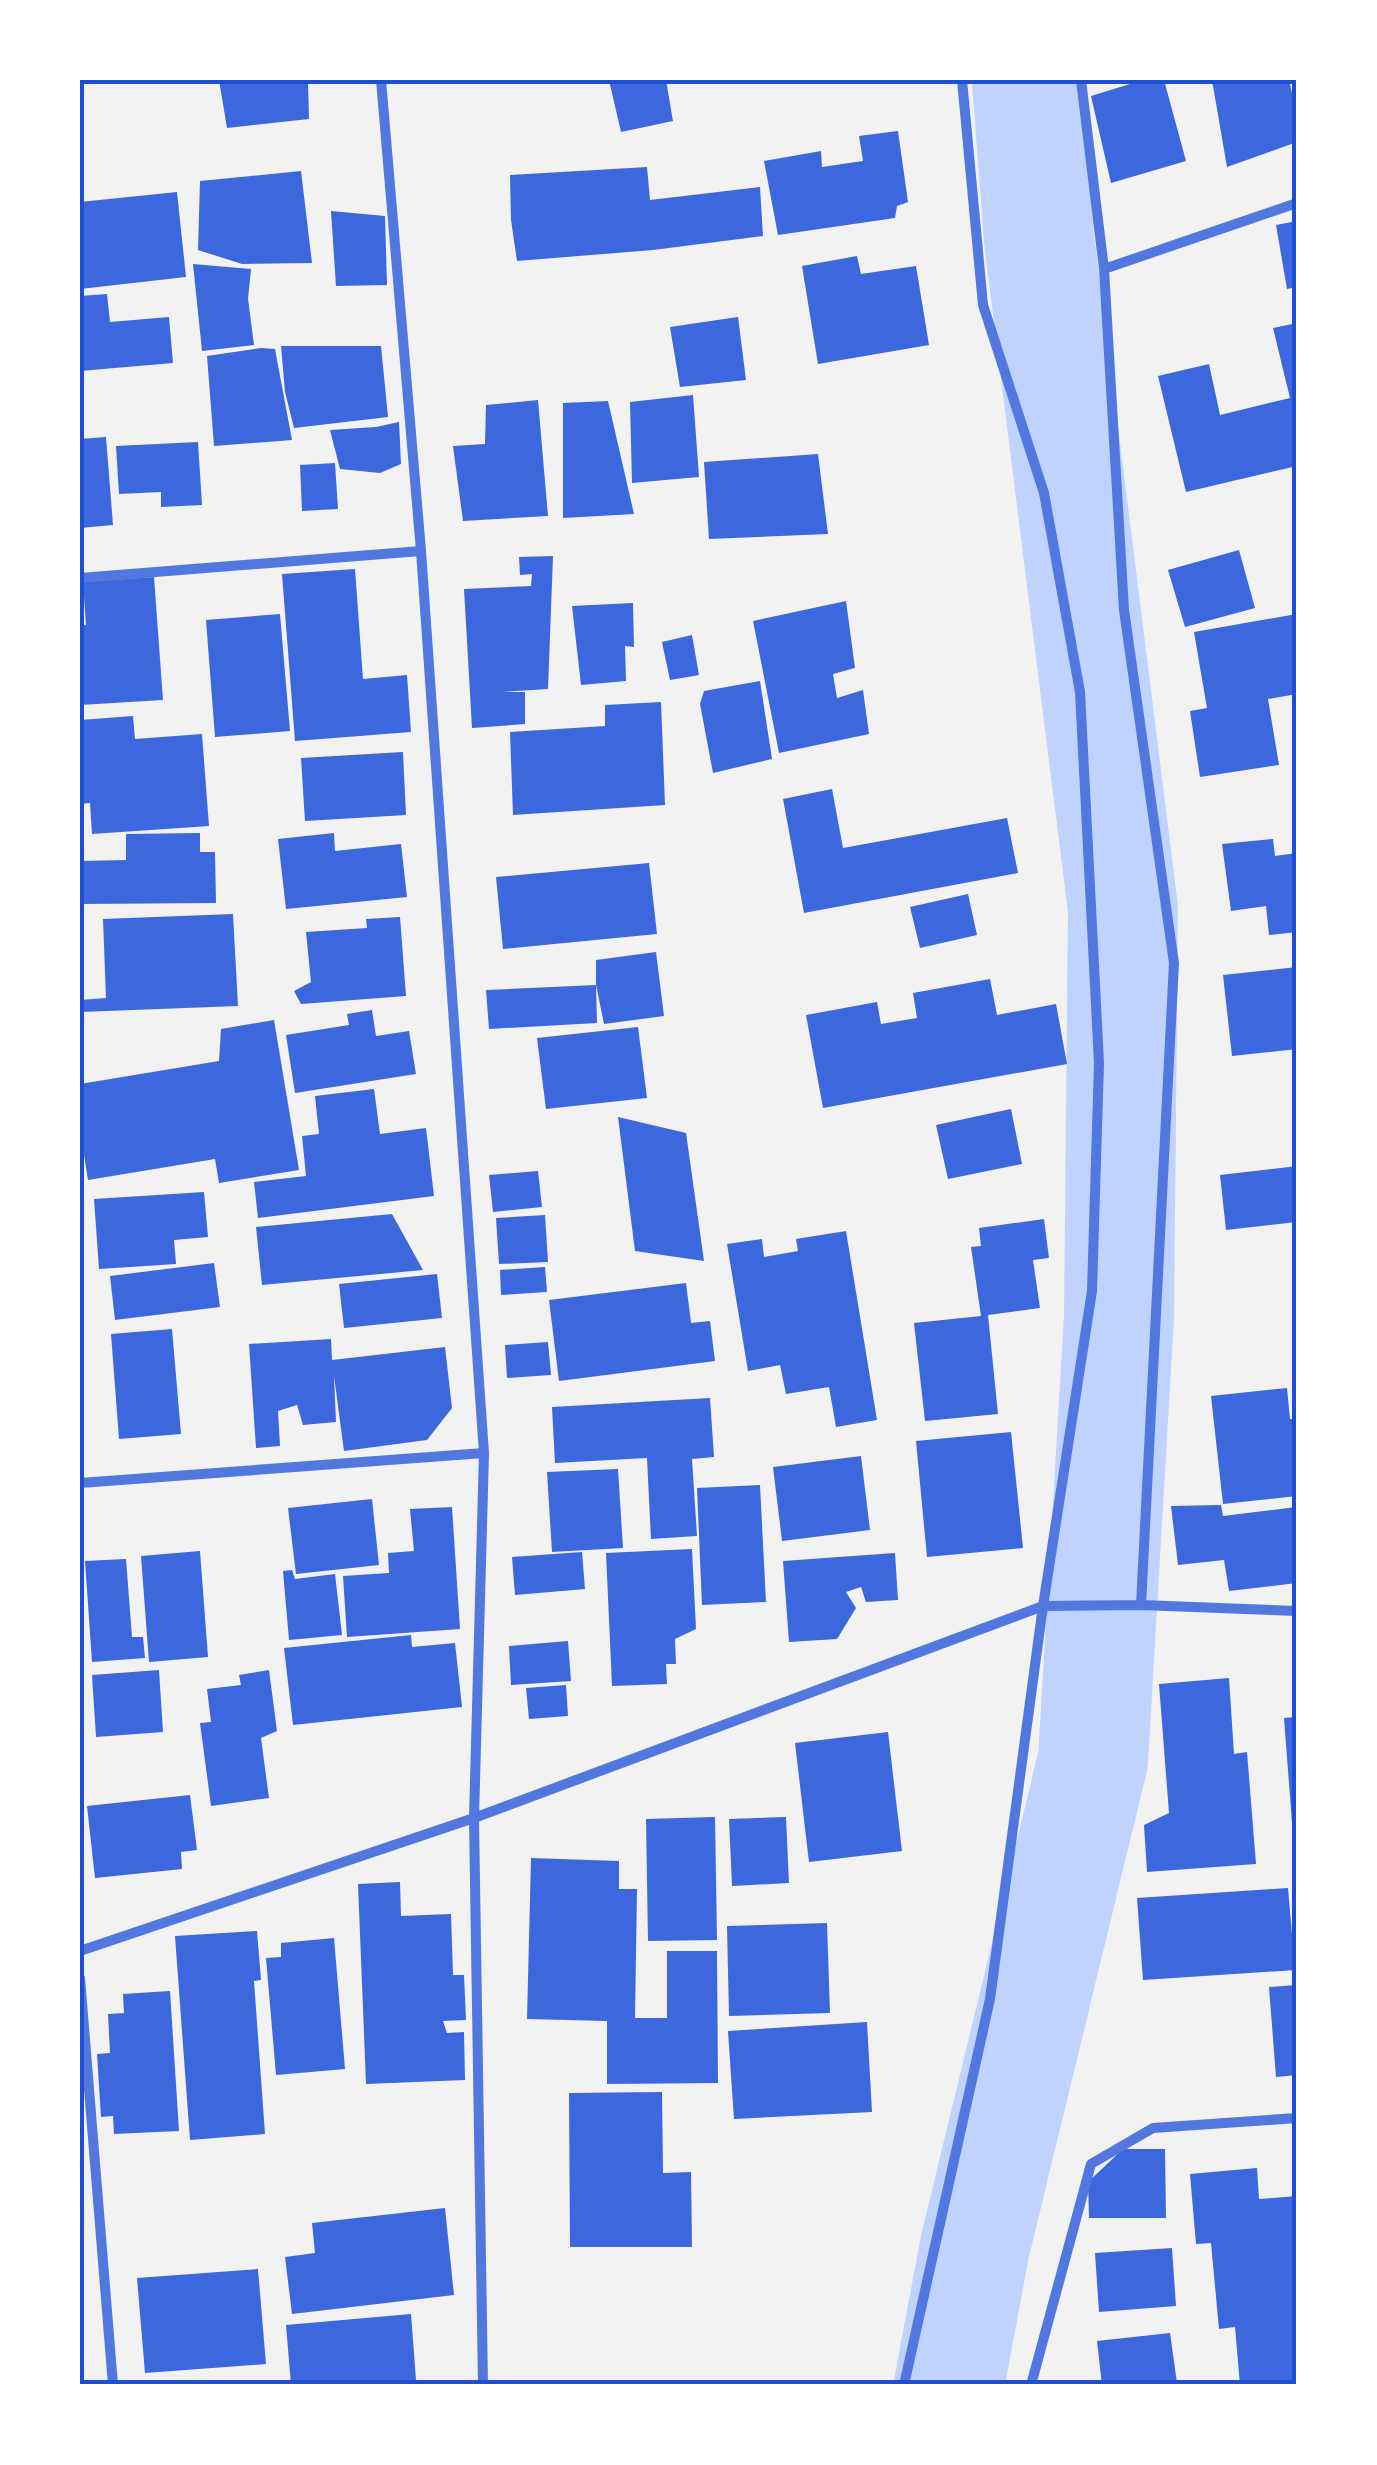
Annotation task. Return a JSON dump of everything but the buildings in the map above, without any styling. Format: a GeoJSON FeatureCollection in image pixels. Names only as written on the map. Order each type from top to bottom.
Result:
{"type":"FeatureCollection","features":[{"type":"Feature","properties":{"kind":"street"},"geometry":{"type":"LineString","coordinates":[[381,80],[421,551],[484,1454],[474,1818],[482,2385]]}},
{"type":"Feature","properties":{"kind":"street"},"geometry":{"type":"LineString","coordinates":[[904,2385],[990,2000],[1043,1606],[1092,1290],[1099,1063],[1080,692],[1044,493],[983,305],[962,80]]}},
{"type":"Feature","properties":{"kind":"street"},"geometry":{"type":"LineString","coordinates":[[1081,80],[1104,269],[1124,610],[1174,963],[1141,1605]]}},
{"type":"Feature","properties":{"kind":"street"},"geometry":{"type":"LineString","coordinates":[[1104,269],[1297,203]]}},
{"type":"Feature","properties":{"kind":"street"},"geometry":{"type":"LineString","coordinates":[[80,578],[421,551]]}},
{"type":"Feature","properties":{"kind":"street"},"geometry":{"type":"LineString","coordinates":[[80,1483],[484,1454]]}},
{"type":"Feature","properties":{"kind":"street"},"geometry":{"type":"LineString","coordinates":[[80,1951],[474,1818],[1043,1606],[1297,1611]]}},
{"type":"Feature","properties":{"kind":"street"},"geometry":{"type":"LineString","coordinates":[[80,1978],[112,2385]]}},
{"type":"Feature","properties":{"kind":"street"},"geometry":{"type":"LineString","coordinates":[[1031,2385],[1091,2164],[1153,2128],[1297,2118]]}},
{"type":"Feature","properties":{"kind":"waterway"},"geometry":{"type":"LineString","coordinates":[[949,2385],[975,2246],[1093,1760],[1119,1317],[1123,909],[1039,239],[1027,80]]}}]}
